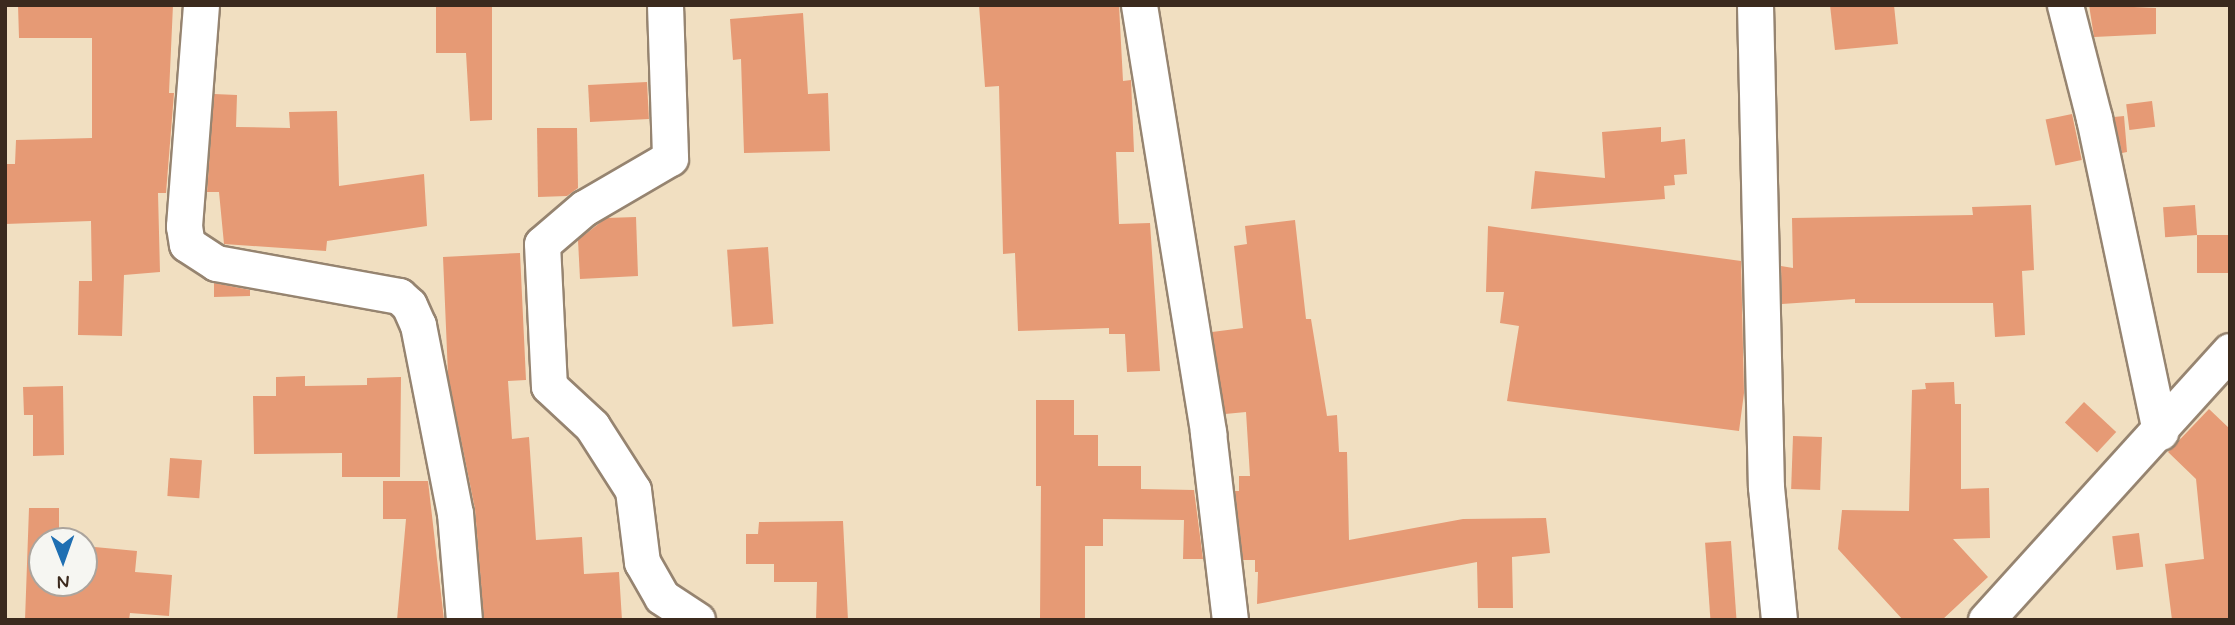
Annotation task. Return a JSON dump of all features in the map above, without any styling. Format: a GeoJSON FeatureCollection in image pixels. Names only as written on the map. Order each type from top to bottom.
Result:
{"type":"FeatureCollection","features":[{"type":"Feature","properties":{"kind":"street"},"geometry":{"type":"LineString","coordinates":[[201,5],[184,226],[187,244],[216,263],[399,296],[409,305],[418,325],[455,513],[464,620]]}},
{"type":"Feature","properties":{"kind":"street"},"geometry":{"type":"LineString","coordinates":[[665,5],[670,158],[584,208],[542,244],[548,373],[549,386],[592,426],[633,490],[642,562],[662,597],[697,620]]}},
{"type":"Feature","properties":{"kind":"street"},"geometry":{"type":"LineString","coordinates":[[1139,5],[1208,433],[1230,620]]}},
{"type":"Feature","properties":{"kind":"street"},"geometry":{"type":"LineString","coordinates":[[1755,5],[1766,487],[1779,620]]}},
{"type":"Feature","properties":{"kind":"street"},"geometry":{"type":"LineString","coordinates":[[2065,5],[2094,118],[2160,432]]}},
{"type":"Feature","properties":{"kind":"street"},"geometry":{"type":"LineString","coordinates":[[1986,620],[2160,432],[2230,351]]}},
{"type":"Feature","properties":{"kind":"building"},"geometry":{"type":"Polygon","coordinates":[[[18,5],[173,5],[169,93],[174,93],[166,193],[158,193],[160,272],[124,275],[122,336],[78,335],[79,281],[92,281],[91,221],[5,224],[5,164],[15,164],[16,140],[92,138],[92,38],[19,38],[18,5]]]}},
{"type":"Feature","properties":{"kind":"building"},"geometry":{"type":"Polygon","coordinates":[[[436,5],[492,5],[492,120],[470,121],[466,53],[436,53],[436,5]]]}},
{"type":"Feature","properties":{"kind":"building"},"geometry":{"type":"Polygon","coordinates":[[[979,5],[1119,5],[1123,81],[1131,80],[1134,152],[1116,152],[1119,224],[1150,223],[1160,371],[1127,372],[1125,334],[1109,334],[1109,328],[1018,331],[1015,253],[1003,254],[999,86],[985,87],[979,5]]]}},
{"type":"Feature","properties":{"kind":"building"},"geometry":{"type":"Polygon","coordinates":[[[1830,5],[1894,5],[1898,44],[1835,50],[1830,5]]]}},
{"type":"Feature","properties":{"kind":"building"},"geometry":{"type":"Polygon","coordinates":[[[2089,5],[2156,8],[2156,34],[2094,37],[2089,5]]]}},
{"type":"Feature","properties":{"kind":"building"},"geometry":{"type":"Polygon","coordinates":[[[803,13],[808,94],[828,93],[830,151],[744,153],[741,59],[733,60],[730,19],[803,13]]]}},
{"type":"Feature","properties":{"kind":"building"},"geometry":{"type":"Polygon","coordinates":[[[647,82],[649,119],[590,122],[588,85],[647,82]]]}},
{"type":"Feature","properties":{"kind":"building"},"geometry":{"type":"Polygon","coordinates":[[[214,94],[237,95],[236,127],[290,128],[289,112],[337,111],[339,186],[424,174],[427,226],[327,241],[326,251],[224,244],[219,192],[207,192],[214,94]]]}},
{"type":"Feature","properties":{"kind":"building"},"geometry":{"type":"Polygon","coordinates":[[[2152,101],[2155,127],[2129,130],[2126,104],[2152,101]]]}},
{"type":"Feature","properties":{"kind":"building"},"geometry":{"type":"Polygon","coordinates":[[[2072,114],[2082,160],[2055,166],[2046,120],[2072,114]]]}},
{"type":"Feature","properties":{"kind":"building"},"geometry":{"type":"Polygon","coordinates":[[[2124,116],[2127,152],[2122,153],[2114,117],[2124,116]]]}},
{"type":"Feature","properties":{"kind":"building"},"geometry":{"type":"Polygon","coordinates":[[[1661,127],[1661,142],[1685,139],[1687,174],[1674,175],[1675,185],[1664,186],[1665,199],[1531,209],[1535,171],[1605,178],[1602,132],[1661,127]]]}},
{"type":"Feature","properties":{"kind":"building"},"geometry":{"type":"Polygon","coordinates":[[[537,128],[577,128],[578,188],[567,196],[538,197],[537,128]]]}},
{"type":"Feature","properties":{"kind":"building"},"geometry":{"type":"Polygon","coordinates":[[[2031,205],[2034,270],[2022,271],[2025,335],[1995,337],[1993,303],[1855,303],[1855,299],[1782,304],[1781,266],[1793,268],[1792,218],[1973,215],[1972,207],[2031,205]]]}},
{"type":"Feature","properties":{"kind":"building"},"geometry":{"type":"Polygon","coordinates":[[[2195,205],[2197,235],[2165,237],[2163,207],[2195,205]]]}},
{"type":"Feature","properties":{"kind":"building"},"geometry":{"type":"Polygon","coordinates":[[[636,217],[638,276],[580,279],[578,240],[606,218],[636,217]]]}},
{"type":"Feature","properties":{"kind":"building"},"geometry":{"type":"Polygon","coordinates":[[[1295,220],[1306,319],[1311,319],[1327,416],[1337,415],[1339,452],[1347,452],[1349,540],[1463,519],[1546,518],[1550,553],[1512,557],[1513,608],[1478,608],[1477,562],[1257,604],[1258,572],[1255,572],[1255,560],[1243,560],[1235,491],[1239,491],[1239,476],[1250,476],[1246,412],[1225,414],[1212,332],[1243,328],[1234,246],[1247,244],[1245,226],[1295,220]]]}},
{"type":"Feature","properties":{"kind":"building"},"geometry":{"type":"Polygon","coordinates":[[[1488,226],[1741,261],[1744,393],[1739,431],[1507,401],[1519,326],[1500,323],[1504,292],[1486,292],[1488,226]]]}},
{"type":"Feature","properties":{"kind":"building"},"geometry":{"type":"Polygon","coordinates":[[[2197,235],[2230,235],[2230,273],[2197,273],[2197,235]]]}},
{"type":"Feature","properties":{"kind":"building"},"geometry":{"type":"Polygon","coordinates":[[[768,247],[773,324],[732,327],[727,250],[768,247]]]}},
{"type":"Feature","properties":{"kind":"building"},"geometry":{"type":"Polygon","coordinates":[[[520,253],[526,380],[508,381],[512,439],[529,437],[536,540],[582,537],[584,574],[619,572],[622,620],[484,620],[475,509],[448,375],[443,257],[520,253]]]}},
{"type":"Feature","properties":{"kind":"building"},"geometry":{"type":"Polygon","coordinates":[[[214,283],[250,290],[250,296],[214,297],[214,283]]]}},
{"type":"Feature","properties":{"kind":"building"},"geometry":{"type":"Polygon","coordinates":[[[305,376],[305,386],[367,385],[367,378],[401,377],[400,477],[342,477],[342,453],[254,454],[253,396],[276,396],[276,377],[305,376]]]}},
{"type":"Feature","properties":{"kind":"building"},"geometry":{"type":"Polygon","coordinates":[[[1954,382],[1955,404],[1961,404],[1961,489],[1989,488],[1990,538],[1953,539],[1988,577],[1942,620],[1903,620],[1838,549],[1842,510],[1909,511],[1912,390],[1926,389],[1925,383],[1954,382]]]}},
{"type":"Feature","properties":{"kind":"building"},"geometry":{"type":"Polygon","coordinates":[[[63,386],[64,455],[33,456],[33,415],[24,415],[23,387],[63,386]]]}},
{"type":"Feature","properties":{"kind":"building"},"geometry":{"type":"Polygon","coordinates":[[[1036,400],[1074,400],[1074,435],[1098,435],[1098,466],[1141,466],[1141,489],[1194,490],[1203,559],[1183,559],[1184,520],[1103,519],[1103,546],[1085,546],[1085,620],[1040,620],[1041,486],[1036,486],[1036,400]]]}},
{"type":"Feature","properties":{"kind":"building"},"geometry":{"type":"Polygon","coordinates":[[[2084,402],[2116,432],[2097,452],[2065,422],[2084,402]]]}},
{"type":"Feature","properties":{"kind":"building"},"geometry":{"type":"Polygon","coordinates":[[[2209,409],[2230,429],[2230,620],[2172,620],[2165,564],[2204,559],[2196,479],[2168,452],[2209,409]]]}},
{"type":"Feature","properties":{"kind":"building"},"geometry":{"type":"Polygon","coordinates":[[[1793,436],[1822,437],[1820,490],[1791,489],[1793,436]]]}},
{"type":"Feature","properties":{"kind":"building"},"geometry":{"type":"Polygon","coordinates":[[[170,458],[202,460],[199,498],[167,496],[170,458]]]}},
{"type":"Feature","properties":{"kind":"building"},"geometry":{"type":"Polygon","coordinates":[[[383,481],[428,481],[444,620],[397,620],[406,519],[383,519],[383,481]]]}},
{"type":"Feature","properties":{"kind":"building"},"geometry":{"type":"Polygon","coordinates":[[[29,508],[59,508],[59,527],[28,527],[29,508]]]}},
{"type":"Feature","properties":{"kind":"building"},"geometry":{"type":"Polygon","coordinates":[[[843,521],[848,620],[816,620],[817,582],[774,582],[774,564],[746,564],[746,534],[758,534],[759,522],[843,521]]]}},
{"type":"Feature","properties":{"kind":"building"},"geometry":{"type":"Polygon","coordinates":[[[2139,533],[2143,567],[2116,570],[2112,536],[2139,533]]]}},
{"type":"Feature","properties":{"kind":"building"},"geometry":{"type":"Polygon","coordinates":[[[28,536],[28,597],[98,597],[98,547],[137,551],[135,572],[172,575],[169,616],[130,613],[129,620],[25,620],[28,536]]]}},
{"type":"Feature","properties":{"kind":"building"},"geometry":{"type":"Polygon","coordinates":[[[1731,541],[1737,620],[1710,620],[1705,543],[1731,541]]]}}]}
